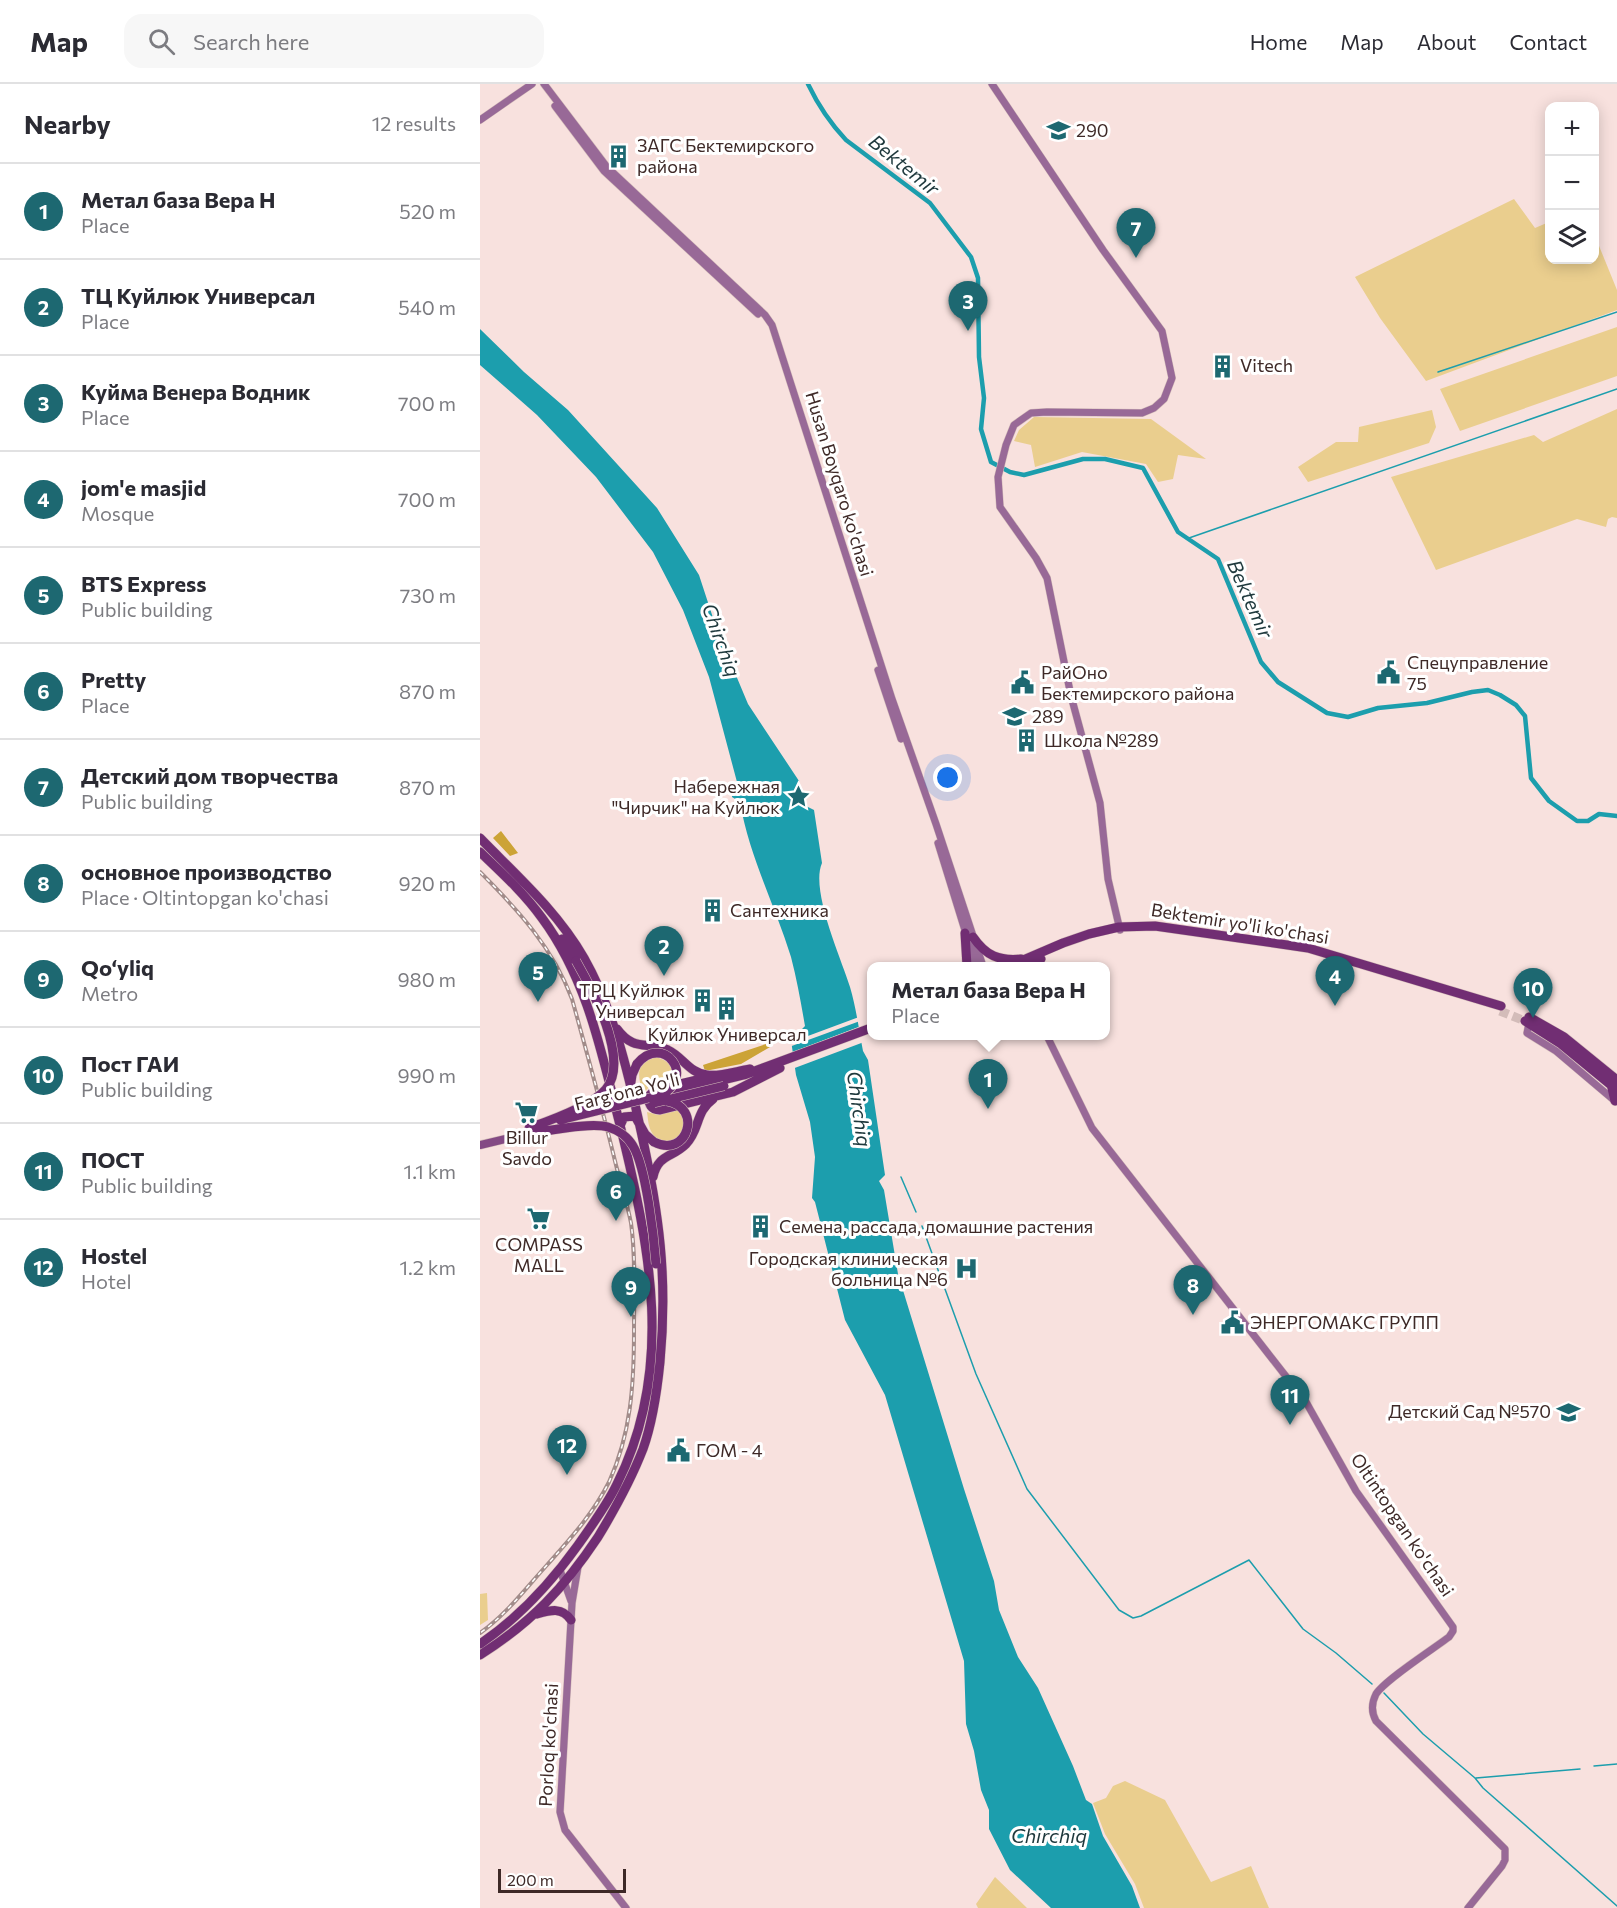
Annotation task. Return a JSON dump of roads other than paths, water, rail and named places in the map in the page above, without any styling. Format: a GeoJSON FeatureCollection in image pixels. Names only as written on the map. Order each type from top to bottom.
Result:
{"type":"FeatureCollection","features":[{"type":"Feature","properties":{"kind":"highway"},"geometry":{"type":"LineString","coordinates":[[480,838],[539,897],[566,931],[591,970],[612,1020],[631,1088],[654,1189]]}},
{"type":"Feature","properties":{"kind":"highway"},"geometry":{"type":"LineString","coordinates":[[480,852],[514,885],[563,940],[593,994],[608,1034],[615,1062],[613,1076],[608,1087],[596,1098],[529,1130]]}},
{"type":"Feature","properties":{"kind":"highway"},"geometry":{"type":"LineString","coordinates":[[544,920],[573,968],[585,996],[612,1092],[631,1168],[648,1255],[652,1293],[652,1334]]}},
{"type":"Feature","properties":{"kind":"highway","name":"Bektemir yo'li ko'chasi"},"geometry":{"type":"LineString","coordinates":[[1034,962],[1075,943],[1120,929]]}},
{"type":"Feature","properties":{"kind":"highway","name":"Bektemir yo'li ko'chasi"},"geometry":{"type":"LineString","coordinates":[[1032,962],[1072,939],[1120,929],[1156,930],[1306,952],[1501,1009]]}},
{"type":"Feature","properties":{"kind":"highway"},"geometry":{"type":"LineString","coordinates":[[969,935],[992,956],[1018,962]]}},
{"type":"Feature","properties":{"kind":"highway"},"geometry":{"type":"LineString","coordinates":[[967,962],[969,935]]}},
{"type":"Feature","properties":{"kind":"highway"},"geometry":{"type":"LineString","coordinates":[[612,1020],[619,1032],[631,1043],[666,1050],[694,1071],[714,1076]]}},
{"type":"Feature","properties":{"kind":"highway"},"geometry":{"type":"LineString","coordinates":[[1527,1020],[1615,1085],[1616,1102]]}},
{"type":"Feature","properties":{"kind":"highway"},"geometry":{"type":"LineString","coordinates":[[779,1065],[867,1031]]}},
{"type":"Feature","properties":{"kind":"highway"},"geometry":{"type":"LineString","coordinates":[[723,1087],[660,1110],[649,1104],[649,1096],[655,1090],[714,1076],[779,1065],[867,1036]]}},
{"type":"Feature","properties":{"kind":"highway"},"geometry":{"type":"LineString","coordinates":[[612,1092],[617,1097],[623,1098],[629,1095],[632,1075],[637,1064],[646,1056],[654,1053],[665,1055],[673,1062],[677,1071],[675,1081],[661,1098],[681,1107],[687,1117],[688,1127],[683,1138],[665,1146],[654,1142],[645,1134],[635,1116],[628,1115],[622,1119],[620,1126]]}},
{"type":"Feature","properties":{"kind":"highway","name":"Farg'ona Yo'li"},"geometry":{"type":"LineString","coordinates":[[529,1130],[661,1098],[723,1087],[779,1065]]}},
{"type":"Feature","properties":{"kind":"highway"},"geometry":{"type":"LineString","coordinates":[[480,1655],[535,1615],[564,1583],[608,1521],[632,1475],[647,1437],[656,1399],[664,1298],[661,1235],[653,1177],[659,1162],[687,1143],[702,1110],[723,1087]]}},
{"type":"Feature","properties":{"kind":"highway"},"geometry":{"type":"LineString","coordinates":[[480,1644],[524,1610],[560,1570],[609,1500],[629,1457],[644,1400],[657,1291],[650,1215],[635,1149],[627,1139],[613,1129],[601,1126],[529,1130]]}},
{"type":"Feature","properties":{"kind":"highway"},"geometry":{"type":"LineString","coordinates":[[535,1615],[557,1610],[564,1612],[571,1620]]}},
{"type":"Feature","properties":{"kind":"main road","name":"Farg'ona Yo'li"},"geometry":{"type":"LineString","coordinates":[[480,1140],[529,1130]]}},
{"type":"Feature","properties":{"kind":"main road","name":"Farg'ona Yo'li"},"geometry":{"type":"LineString","coordinates":[[480,1145],[529,1130]]}},
{"type":"Feature","properties":{"kind":"street"},"geometry":{"type":"LineString","coordinates":[[480,120],[532,84]]}},
{"type":"Feature","properties":{"kind":"street","name":"Husan Boyqaro ko'chasi"},"geometry":{"type":"LineString","coordinates":[[540,84],[604,171],[765,315],[775,330],[855,585],[969,935],[980,962]]}},
{"type":"Feature","properties":{"kind":"street","name":"Husan Boyqaro ko'chasi"},"geometry":{"type":"LineString","coordinates":[[544,84],[607,167],[632,195]]}},
{"type":"Feature","properties":{"kind":"street"},"geometry":{"type":"LineString","coordinates":[[993,84],[1103,250],[1162,331],[1172,378],[1164,399],[1154,408],[1142,413],[1031,413],[1014,425],[998,477],[999,507],[1047,578],[1071,696],[1100,803],[1108,879],[1120,929]]}},
{"type":"Feature","properties":{"kind":"street","name":"Husan Boyqaro ko'chasi"},"geometry":{"type":"LineString","coordinates":[[969,935],[975,962]]}},
{"type":"Feature","properties":{"kind":"street"},"geometry":{"type":"LineString","coordinates":[[1527,1020],[1527,1033],[1556,1051],[1616,1102]]}},
{"type":"Feature","properties":{"kind":"street","name":"Oltintopgan ko'chasi"},"geometry":{"type":"LineString","coordinates":[[1049,1040],[1092,1128],[1306,1402],[1356,1491],[1453,1627],[1449,1637],[1381,1688],[1371,1709],[1376,1721],[1505,1849],[1505,1860],[1502,1866],[1468,1908]]}},
{"type":"Feature","properties":{"kind":"street","name":"Porloq ko'chasi"},"geometry":{"type":"LineString","coordinates":[[579,1563],[572,1603],[560,1800],[561,1816],[568,1834],[626,1908]]}},
{"type":"Feature","properties":{"kind":"street"},"geometry":{"type":"LineString","coordinates":[[560,1570],[572,1603]]}},
{"type":"Feature","properties":{"kind":"water","name":"Chirchiq"},"geometry":{"type":"Polygon","coordinates":[[[480,329],[524,372],[568,410],[657,508],[699,575],[717,630],[748,704],[799,781],[795,793],[798,802],[814,810],[822,863],[819,875],[823,906],[850,987],[863,1051],[868,1060],[885,1175],[879,1181],[884,1190],[898,1274],[994,1581],[999,1610],[1018,1657],[1038,1688],[1086,1800],[1092,1804],[1103,1836],[1132,1886],[1140,1908],[1051,1908],[1010,1870],[989,1829],[989,1810],[981,1790],[974,1751],[966,1724],[964,1661],[885,1395],[845,1320],[815,1202],[812,1198],[815,1157],[810,1122],[796,1075],[791,1040],[805,1026],[799,992],[791,957],[756,861],[740,802],[732,797],[732,791],[737,782],[709,677],[683,610],[653,552],[596,477],[537,415],[480,365],[480,329]]]}},
{"type":"Feature","properties":{"kind":"waterway","name":"Bektemir"},"geometry":{"type":"LineString","coordinates":[[808,84],[825,114],[846,140],[930,203],[971,257],[978,278],[979,357],[984,398],[981,429],[991,462],[1010,472],[1024,475],[1083,459],[1105,459],[1143,468],[1178,532],[1218,559],[1261,662],[1278,682],[1327,713],[1348,717],[1378,708],[1427,703],[1488,690],[1516,705],[1525,716],[1531,778],[1549,801],[1577,821],[1588,821],[1599,814],[1617,816]]}},
{"type":"Feature","properties":{"kind":"waterway"},"geometry":{"type":"LineString","coordinates":[[1438,372],[1617,312]]}},
{"type":"Feature","properties":{"kind":"waterway"},"geometry":{"type":"LineString","coordinates":[[1189,538],[1617,389]]}},
{"type":"Feature","properties":{"kind":"waterway"},"geometry":{"type":"LineString","coordinates":[[901,1177],[916,1212]]}},
{"type":"Feature","properties":{"kind":"waterway"},"geometry":{"type":"LineString","coordinates":[[922,1226],[976,1374],[1027,1489],[1119,1610],[1133,1618],[1141,1616],[1249,1560],[1303,1629],[1336,1653],[1372,1684]]}},
{"type":"Feature","properties":{"kind":"waterway"},"geometry":{"type":"LineString","coordinates":[[1384,1693],[1423,1734],[1617,1906]]}},
{"type":"Feature","properties":{"kind":"waterway"},"geometry":{"type":"LineString","coordinates":[[1594,1766],[1617,1764]]}},
{"type":"Feature","properties":{"kind":"waterway"},"geometry":{"type":"LineString","coordinates":[[1476,1778],[1580,1769]]}},
{"type":"Feature","properties":{"kind":"tunnel"},"geometry":{"type":"LineString","coordinates":[[1500,1011],[1525,1021]]}},
{"type":"Feature","properties":{"kind":"railway"},"geometry":{"type":"LineString","coordinates":[[480,872],[508,901],[545,946],[572,999],[629,1215],[633,1236],[634,1277],[633,1370],[630,1408],[622,1446],[609,1482],[603,1494],[564,1546],[507,1610],[480,1633]]}},
{"type":"Feature","properties":{"kind":"place","name":"290"},"geometry":{"type":"Point","coordinates":[1058,131]}},
{"type":"Feature","properties":{"kind":"place","name":"ЗАГС Бектемирского района"},"geometry":{"type":"Point","coordinates":[619,156]}},
{"type":"Feature","properties":{"kind":"place","name":"Детcкий дом творчества"},"geometry":{"type":"Point","coordinates":[1136,258]}},
{"type":"Feature","properties":{"kind":"place","name":"Куйма Венера Водник"},"geometry":{"type":"Point","coordinates":[968,331]}},
{"type":"Feature","properties":{"kind":"place","name":"Vitech"},"geometry":{"type":"Point","coordinates":[1222,366]}},
{"type":"Feature","properties":{"kind":"place","name":"Спецуправление 75"},"geometry":{"type":"Point","coordinates":[1389,673]}},
{"type":"Feature","properties":{"kind":"place","name":"РайОно Бектемирского района"},"geometry":{"type":"Point","coordinates":[1023,683]}},
{"type":"Feature","properties":{"kind":"place","name":"289"},"geometry":{"type":"Point","coordinates":[1014,717]}},
{"type":"Feature","properties":{"kind":"place","name":"Школа №289"},"geometry":{"type":"Point","coordinates":[1026,741]}},
{"type":"Feature","properties":{"kind":"place","name":"Набережная \"Чирчик\" на Куйлюк"},"geometry":{"type":"Point","coordinates":[798,797]}},
{"type":"Feature","properties":{"kind":"place","name":"Сантехника"},"geometry":{"type":"Point","coordinates":[712,911]}},
{"type":"Feature","properties":{"kind":"place","name":"ТЦ Куйлюк Универсал"},"geometry":{"type":"Point","coordinates":[664,976]}},
{"type":"Feature","properties":{"kind":"place","name":"ТРЦ Куйлюк Универсал"},"geometry":{"type":"Point","coordinates":[703,1001]}},
{"type":"Feature","properties":{"kind":"place","name":"BTS Express"},"geometry":{"type":"Point","coordinates":[538,1002]}},
{"type":"Feature","properties":{"kind":"place","name":"jom'e masjid"},"geometry":{"type":"Point","coordinates":[1335,1006]}},
{"type":"Feature","properties":{"kind":"place","name":"Куйлюк Универсал"},"geometry":{"type":"Point","coordinates":[727,1009]}},
{"type":"Feature","properties":{"kind":"place","name":"Пост ГАИ"},"geometry":{"type":"Point","coordinates":[1533,1018]}},
{"type":"Feature","properties":{"kind":"place","name":"Метал база Вера Н"},"geometry":{"type":"Point","coordinates":[988,1109]}},
{"type":"Feature","properties":{"kind":"place","name":"Billur Savdo"},"geometry":{"type":"Point","coordinates":[527,1112]}},
{"type":"Feature","properties":{"kind":"place","name":"COMPASS MALL"},"geometry":{"type":"Point","coordinates":[539,1219]}},
{"type":"Feature","properties":{"kind":"place","name":"Pretty"},"geometry":{"type":"Point","coordinates":[616,1221]}},
{"type":"Feature","properties":{"kind":"place","name":"Семена, рассада, домашние растения"},"geometry":{"type":"Point","coordinates":[761,1227]}},
{"type":"Feature","properties":{"kind":"place","name":"Городская клиническая больница №6"},"geometry":{"type":"Point","coordinates":[966,1269]}},
{"type":"Feature","properties":{"kind":"place","name":"основное производство"},"geometry":{"type":"Point","coordinates":[1193,1315]}},
{"type":"Feature","properties":{"kind":"place","name":"Qo‘yliq"},"geometry":{"type":"Point","coordinates":[631,1317]}},
{"type":"Feature","properties":{"kind":"place","name":"ЭНЕРГОМАКС ГРУПП"},"geometry":{"type":"Point","coordinates":[1232,1323]}},
{"type":"Feature","properties":{"kind":"place","name":"Детский Сад №570"},"geometry":{"type":"Point","coordinates":[1569,1412]}},
{"type":"Feature","properties":{"kind":"place","name":"ПОСТ"},"geometry":{"type":"Point","coordinates":[1290,1425]}},
{"type":"Feature","properties":{"kind":"place","name":"ГОМ - 4"},"geometry":{"type":"Point","coordinates":[678,1451]}},
{"type":"Feature","properties":{"kind":"place","name":"Hostel"},"geometry":{"type":"Point","coordinates":[567,1475]}}]}
